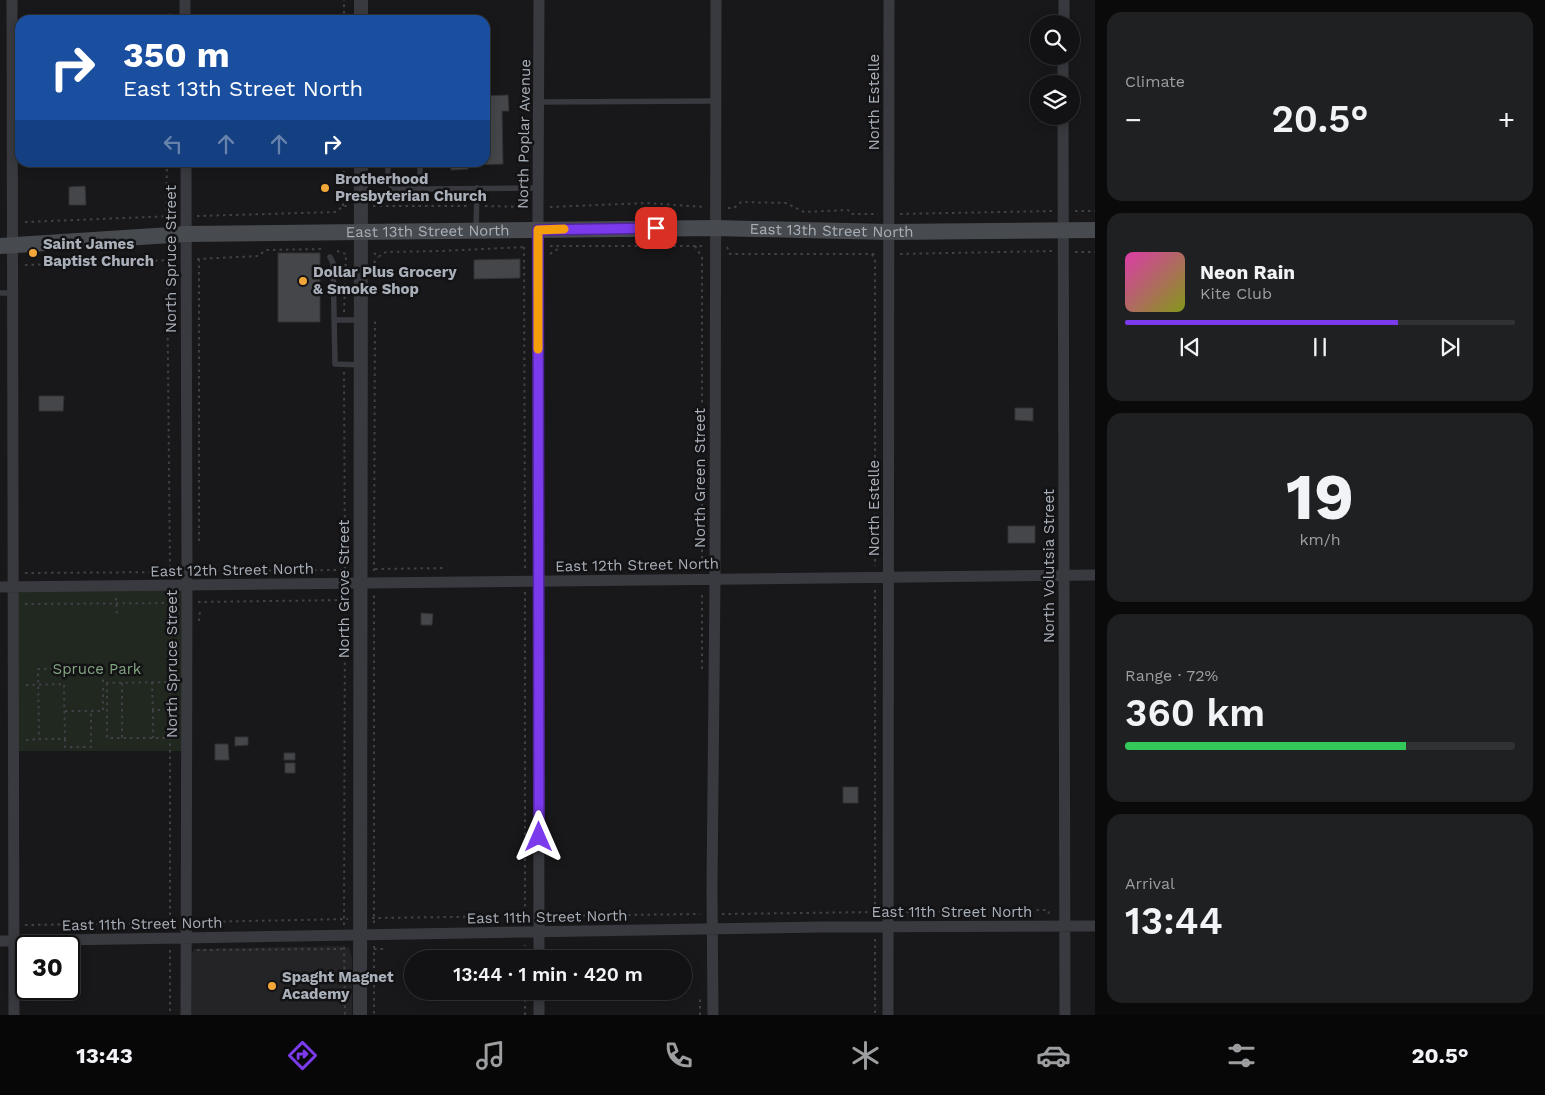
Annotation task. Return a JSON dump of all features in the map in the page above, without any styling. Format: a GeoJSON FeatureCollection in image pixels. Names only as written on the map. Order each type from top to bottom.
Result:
{"type":"FeatureCollection","features":[{"type":"Feature","properties":{"kind":"main road","name":"East 13th Street North"},"geometry":{"type":"LineString","coordinates":[[6,246],[186,234],[715,228],[888,232],[1095,230]]}},
{"type":"Feature","properties":{"kind":"street"},"geometry":{"type":"LineString","coordinates":[[12,0],[15,113]]}},
{"type":"Feature","properties":{"kind":"street"},"geometry":{"type":"LineString","coordinates":[[185,0],[185,15]]}},
{"type":"Feature","properties":{"kind":"street"},"geometry":{"type":"LineString","coordinates":[[361,0],[361,15]]}},
{"type":"Feature","properties":{"kind":"street","name":"North Poplar Avenue"},"geometry":{"type":"LineString","coordinates":[[539,0],[539,950]]}},
{"type":"Feature","properties":{"kind":"street","name":"North Green Street"},"geometry":{"type":"LineString","coordinates":[[714,1015],[716,0]]}},
{"type":"Feature","properties":{"kind":"street","name":"North Estelle"},"geometry":{"type":"LineString","coordinates":[[888,1015],[889,0]]}},
{"type":"Feature","properties":{"kind":"street"},"geometry":{"type":"LineString","coordinates":[[1064,0],[1064,15]]}},
{"type":"Feature","properties":{"kind":"street","name":"North Volutsia Street"},"geometry":{"type":"LineString","coordinates":[[1063,125],[1065,1015]]}},
{"type":"Feature","properties":{"kind":"street"},"geometry":{"type":"LineString","coordinates":[[14,1015],[13,267],[6,246],[13,222],[15,167]]}},
{"type":"Feature","properties":{"kind":"street","name":"North Spruce Street"},"geometry":{"type":"LineString","coordinates":[[186,167],[186,1015]]}},
{"type":"Feature","properties":{"kind":"street","name":"North Grove Street"},"geometry":{"type":"LineString","coordinates":[[360,1015],[367,942],[365,574],[361,364],[361,167]]}},
{"type":"Feature","properties":{"kind":"street","name":"East 12th Street North"},"geometry":{"type":"LineString","coordinates":[[0,587],[345,583],[365,574],[374,583],[1095,575]]}},
{"type":"Feature","properties":{"kind":"street","name":"East 11th Street North"},"geometry":{"type":"LineString","coordinates":[[0,941],[344,935],[367,942],[525,932],[1095,926]]}},
{"type":"Feature","properties":{"kind":"street"},"geometry":{"type":"LineString","coordinates":[[539,1000],[539,1015]]}},
{"type":"Feature","properties":{"kind":"lane"},"geometry":{"type":"LineString","coordinates":[[540,102],[715,101]]}},
{"type":"Feature","properties":{"kind":"lane"},"geometry":{"type":"LineString","coordinates":[[388,167],[388,180],[393,189],[538,188]]}},
{"type":"Feature","properties":{"kind":"lane"},"geometry":{"type":"LineString","coordinates":[[420,167],[420,183],[427,189]]}},
{"type":"Feature","properties":{"kind":"lane"},"geometry":{"type":"LineString","coordinates":[[476,230],[477,188]]}},
{"type":"Feature","properties":{"kind":"lane"},"geometry":{"type":"LineString","coordinates":[[330,257],[333,263],[335,364],[361,364]]}},
{"type":"Feature","properties":{"kind":"lane"},"geometry":{"type":"LineString","coordinates":[[0,293],[13,292]]}},
{"type":"Feature","properties":{"kind":"lane"},"geometry":{"type":"LineString","coordinates":[[334,320],[361,320]]}},
{"type":"Feature","properties":{"kind":"path"},"geometry":{"type":"LineString","coordinates":[[344,0],[344,15]]}},
{"type":"Feature","properties":{"kind":"path"},"geometry":{"type":"LineString","coordinates":[[166,217],[167,167]]}},
{"type":"Feature","properties":{"kind":"path"},"geometry":{"type":"LineString","coordinates":[[13,222],[336,212],[344,206],[344,167]]}},
{"type":"Feature","properties":{"kind":"path"},"geometry":{"type":"LineString","coordinates":[[374,263],[378,257],[386,252],[538,246],[727,246],[730,254],[1095,252]]}},
{"type":"Feature","properties":{"kind":"path"},"geometry":{"type":"LineString","coordinates":[[695,246],[702,257],[702,669]]}},
{"type":"Feature","properties":{"kind":"path"},"geometry":{"type":"LineString","coordinates":[[524,247],[525,950]]}},
{"type":"Feature","properties":{"kind":"path"},"geometry":{"type":"LineString","coordinates":[[13,267],[258,256],[266,250],[332,249],[346,254],[344,320]]}},
{"type":"Feature","properties":{"kind":"path"},"geometry":{"type":"LineString","coordinates":[[374,252],[378,257]]}},
{"type":"Feature","properties":{"kind":"path"},"geometry":{"type":"LineString","coordinates":[[872,254],[875,261],[875,912]]}},
{"type":"Feature","properties":{"kind":"path"},"geometry":{"type":"LineString","coordinates":[[167,260],[170,572],[170,1015]]}},
{"type":"Feature","properties":{"kind":"path"},"geometry":{"type":"LineString","coordinates":[[374,1015],[367,942],[367,918],[374,583],[365,574],[375,312]]}},
{"type":"Feature","properties":{"kind":"path"},"geometry":{"type":"LineString","coordinates":[[344,364],[345,1015]]}},
{"type":"Feature","properties":{"kind":"path"},"geometry":{"type":"LineString","coordinates":[[365,574],[446,568]]}},
{"type":"Feature","properties":{"kind":"path"},"geometry":{"type":"LineString","coordinates":[[14,574],[345,570]]}},
{"type":"Feature","properties":{"kind":"path"},"geometry":{"type":"LineString","coordinates":[[116,597],[117,616]]}},
{"type":"Feature","properties":{"kind":"path"},"geometry":{"type":"LineString","coordinates":[[39,739],[38,669],[103,667],[103,711],[65,711]]}},
{"type":"Feature","properties":{"kind":"path"},"geometry":{"type":"LineString","coordinates":[[152,682],[153,738]]}},
{"type":"Feature","properties":{"kind":"path"},"geometry":{"type":"LineString","coordinates":[[103,683],[170,682]]}},
{"type":"Feature","properties":{"kind":"path"},"geometry":{"type":"LineString","coordinates":[[107,683],[107,738],[170,738]]}},
{"type":"Feature","properties":{"kind":"path"},"geometry":{"type":"LineString","coordinates":[[122,683],[122,738]]}},
{"type":"Feature","properties":{"kind":"path"},"geometry":{"type":"LineString","coordinates":[[25,685],[64,684],[65,747],[91,747],[91,711]]}},
{"type":"Feature","properties":{"kind":"path"},"geometry":{"type":"LineString","coordinates":[[153,710],[170,710]]}},
{"type":"Feature","properties":{"kind":"path"},"geometry":{"type":"LineString","coordinates":[[26,740],[65,739]]}},
{"type":"Feature","properties":{"kind":"path"},"geometry":{"type":"LineString","coordinates":[[22,925],[367,918],[1048,910],[1049,926]]}},
{"type":"Feature","properties":{"kind":"path"},"geometry":{"type":"LineString","coordinates":[[875,927],[875,1015]]}},
{"type":"Feature","properties":{"kind":"path"},"geometry":{"type":"LineString","coordinates":[[367,942],[384,948]]}},
{"type":"Feature","properties":{"kind":"path"},"geometry":{"type":"LineString","coordinates":[[170,951],[344,949]]}},
{"type":"Feature","properties":{"kind":"path"},"geometry":{"type":"LineString","coordinates":[[700,996],[700,1015]]}},
{"type":"Feature","properties":{"kind":"path"},"geometry":{"type":"LineString","coordinates":[[525,1000],[525,1015]]}},
{"type":"Feature","properties":{"kind":"shaded area","name":"Spaght Magnet Academy"},"geometry":{"type":"Polygon","coordinates":[[[343,946],[349,948],[352,957],[352,1015],[192,1015],[192,954],[194,949],[343,946]]]}},
{"type":"Feature","properties":{"kind":"green space","name":"Spruce Park"},"geometry":{"type":"Polygon","coordinates":[[[187,585],[186,751],[14,751],[14,587],[187,585]]]}},
{"type":"Feature","properties":{"kind":"building"},"geometry":{"type":"Polygon","coordinates":[[[508,95],[509,111],[502,111],[503,164],[490,164],[490,96],[508,95]]]}},
{"type":"Feature","properties":{"kind":"building"},"geometry":{"type":"Polygon","coordinates":[[[451,167],[468,167],[468,169],[451,170],[451,167]]]}},
{"type":"Feature","properties":{"kind":"building"},"geometry":{"type":"Polygon","coordinates":[[[85,186],[86,205],[69,205],[69,187],[85,186]]]}},
{"type":"Feature","properties":{"kind":"building"},"geometry":{"type":"Polygon","coordinates":[[[278,253],[320,253],[320,322],[278,322],[278,253]]]}},
{"type":"Feature","properties":{"kind":"building"},"geometry":{"type":"Polygon","coordinates":[[[520,259],[520,278],[474,279],[474,260],[520,259]]]}},
{"type":"Feature","properties":{"kind":"building"},"geometry":{"type":"Polygon","coordinates":[[[39,396],[64,396],[63,411],[39,411],[39,396]]]}},
{"type":"Feature","properties":{"kind":"building"},"geometry":{"type":"Polygon","coordinates":[[[1015,408],[1033,408],[1033,421],[1015,420],[1015,408]]]}},
{"type":"Feature","properties":{"kind":"building"},"geometry":{"type":"Polygon","coordinates":[[[1008,526],[1035,526],[1035,543],[1008,543],[1008,526]]]}},
{"type":"Feature","properties":{"kind":"building"},"geometry":{"type":"Polygon","coordinates":[[[421,613],[433,614],[432,625],[421,625],[421,613]]]}},
{"type":"Feature","properties":{"kind":"building"},"geometry":{"type":"Polygon","coordinates":[[[235,737],[248,737],[248,745],[235,746],[235,737]]]}},
{"type":"Feature","properties":{"kind":"building"},"geometry":{"type":"Polygon","coordinates":[[[215,744],[228,744],[229,760],[215,760],[215,744]]]}},
{"type":"Feature","properties":{"kind":"building"},"geometry":{"type":"Polygon","coordinates":[[[284,753],[295,753],[295,760],[284,760],[284,753]]]}},
{"type":"Feature","properties":{"kind":"building"},"geometry":{"type":"Polygon","coordinates":[[[285,763],[295,763],[295,773],[285,773],[285,763]]]}},
{"type":"Feature","properties":{"kind":"building"},"geometry":{"type":"Polygon","coordinates":[[[843,787],[858,787],[858,803],[843,803],[843,787]]]}},
{"type":"Feature","properties":{"kind":"slow traffic"},"geometry":{"type":"LineString","coordinates":[[538,349],[538,230],[564,229]]}},
{"type":"Feature","properties":{"kind":"place","name":"Brotherhood Presbyterian Church"},"geometry":{"type":"Point","coordinates":[325,188]}},
{"type":"Feature","properties":{"kind":"place","name":"Saint James Baptist Church"},"geometry":{"type":"Point","coordinates":[33,253]}},
{"type":"Feature","properties":{"kind":"place","name":"Dollar Plus Grocery & Smoke Shop"},"geometry":{"type":"Point","coordinates":[303,281]}},
{"type":"Feature","properties":{"kind":"place","name":"Spaght Magnet Academy"},"geometry":{"type":"Point","coordinates":[272,986]}},
{"type":"Feature","properties":{"kind":"route"},"geometry":{"type":"LineString","coordinates":[[539,837],[538,230],[656,228]]}}]}
